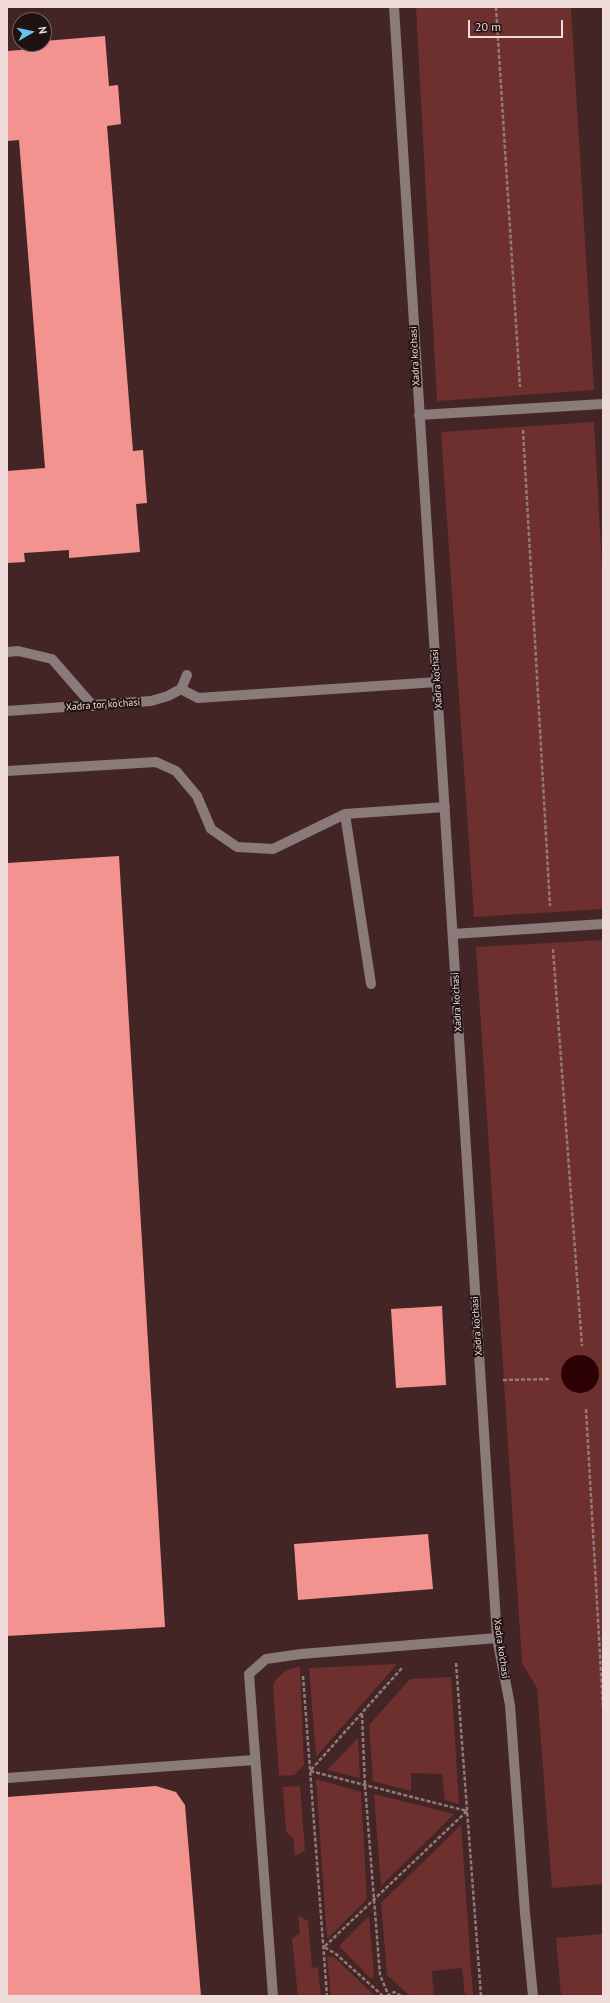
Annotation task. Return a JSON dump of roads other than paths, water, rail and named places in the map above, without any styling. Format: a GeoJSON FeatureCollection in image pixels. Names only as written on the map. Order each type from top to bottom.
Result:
{"type":"FeatureCollection","features":[{"type":"Feature","properties":{"kind":"street","name":"Xadra ko'chasi"},"geometry":{"type":"LineString","coordinates":[[394,7],[497,1638],[510,1705],[525,1913],[534,1996]]}},
{"type":"Feature","properties":{"kind":"street"},"geometry":{"type":"LineString","coordinates":[[419,414],[603,404]]}},
{"type":"Feature","properties":{"kind":"street"},"geometry":{"type":"LineString","coordinates":[[7,652],[18,651],[52,659],[93,706]]}},
{"type":"Feature","properties":{"kind":"street"},"geometry":{"type":"LineString","coordinates":[[187,675],[181,689],[198,698],[437,682]]}},
{"type":"Feature","properties":{"kind":"street","name":"Xadra tor ko'chasi"},"geometry":{"type":"LineString","coordinates":[[7,711],[151,701],[168,696],[181,689]]}},
{"type":"Feature","properties":{"kind":"street"},"geometry":{"type":"LineString","coordinates":[[7,771],[156,762],[176,770],[197,796],[212,829],[237,847],[273,849],[345,814],[445,807]]}},
{"type":"Feature","properties":{"kind":"street"},"geometry":{"type":"LineString","coordinates":[[345,814],[370,984]]}},
{"type":"Feature","properties":{"kind":"street"},"geometry":{"type":"LineString","coordinates":[[453,934],[552,929],[603,924]]}},
{"type":"Feature","properties":{"kind":"street"},"geometry":{"type":"LineString","coordinates":[[273,1996],[254,1760],[249,1674],[266,1659],[301,1654],[497,1638]]}},
{"type":"Feature","properties":{"kind":"street"},"geometry":{"type":"LineString","coordinates":[[7,1778],[254,1760]]}}]}
